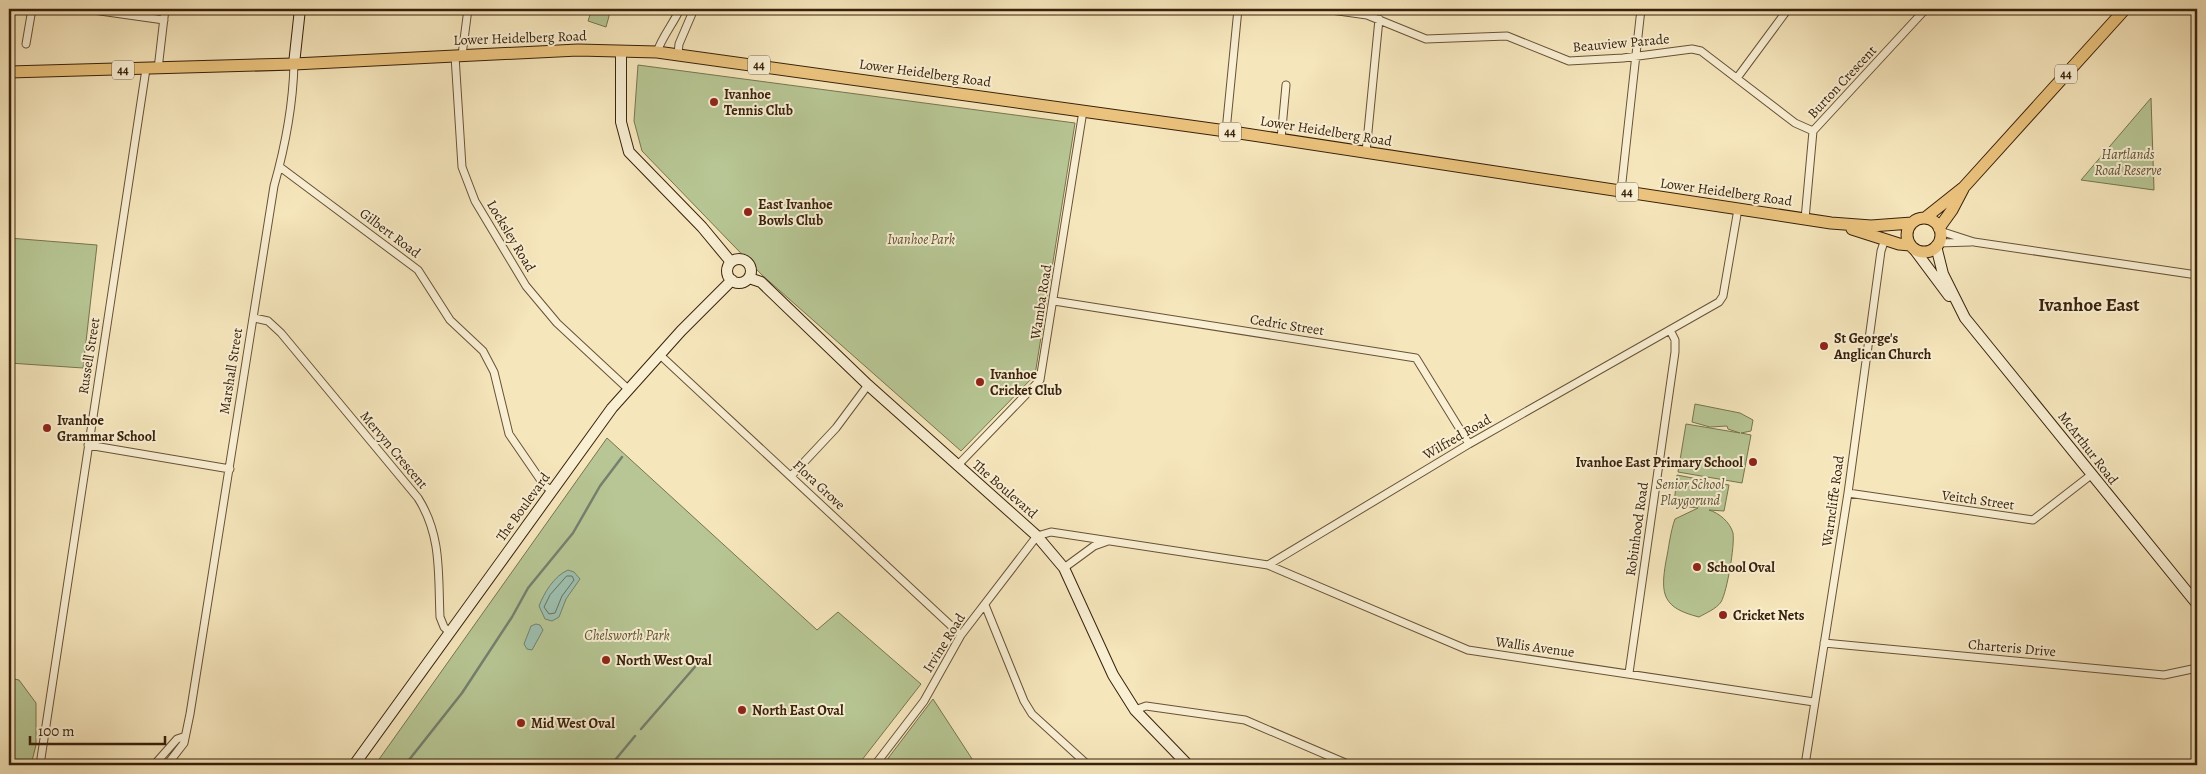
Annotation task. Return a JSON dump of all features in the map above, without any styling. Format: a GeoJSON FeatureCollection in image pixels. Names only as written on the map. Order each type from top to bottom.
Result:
{"type":"FeatureCollection","features":[{"type":"Feature","properties":{"kind":"main road","name":"44"},"geometry":{"type":"LineString","coordinates":[[1912,223],[1925,218],[1964,187],[2124,9]]}},
{"type":"Feature","properties":{"kind":"main road","name":"Lower Heidelberg Road"},"geometry":{"type":"LineString","coordinates":[[9,72],[294,64],[578,50],[657,52],[1226,131],[1830,223],[1871,226],[1912,223]]}},
{"type":"Feature","properties":{"kind":"main road","name":"44"},"geometry":{"type":"LineString","coordinates":[[1912,247],[1921,252],[1929,251],[1937,245],[1940,229],[1964,187]]}},
{"type":"Feature","properties":{"kind":"main road"},"geometry":{"type":"LineString","coordinates":[[1925,218],[1933,221],[1940,229]]}},
{"type":"Feature","properties":{"kind":"main road","name":"Lower Heidelberg Road"},"geometry":{"type":"LineString","coordinates":[[1830,223],[1912,247]]}},
{"type":"Feature","properties":{"kind":"main road"},"geometry":{"type":"LineString","coordinates":[[1912,223],[1907,234],[1912,247]]}},
{"type":"Feature","properties":{"kind":"street"},"geometry":{"type":"LineString","coordinates":[[26,44],[32,9]]}},
{"type":"Feature","properties":{"kind":"street"},"geometry":{"type":"LineString","coordinates":[[86,9],[164,20]]}},
{"type":"Feature","properties":{"kind":"street","name":"Russell Street"},"geometry":{"type":"LineString","coordinates":[[40,765],[88,444],[152,69],[165,9]]}},
{"type":"Feature","properties":{"kind":"street","name":"Marshall Street"},"geometry":{"type":"LineString","coordinates":[[167,765],[184,743],[183,737],[190,714],[274,186],[280,167],[293,89],[300,9]]}},
{"type":"Feature","properties":{"kind":"street","name":"Locksley Road"},"geometry":{"type":"LineString","coordinates":[[468,9],[459,56],[462,167],[475,201],[526,286],[557,323],[628,389]]}},
{"type":"Feature","properties":{"kind":"street"},"geometry":{"type":"LineString","coordinates":[[657,52],[661,41],[673,26],[680,9]]}},
{"type":"Feature","properties":{"kind":"street"},"geometry":{"type":"LineString","coordinates":[[678,54],[679,44],[694,9]]}},
{"type":"Feature","properties":{"kind":"street"},"geometry":{"type":"LineString","coordinates":[[1226,131],[1238,9]]}},
{"type":"Feature","properties":{"kind":"street","name":"Beauview Parade"},"geometry":{"type":"LineString","coordinates":[[1324,9],[1367,12],[1426,39],[1507,36],[1569,62],[1692,49],[1701,51],[1795,123],[1814,132]]}},
{"type":"Feature","properties":{"kind":"street"},"geometry":{"type":"LineString","coordinates":[[1621,191],[1641,9]]}},
{"type":"Feature","properties":{"kind":"street","name":"Burton Crescent"},"geometry":{"type":"LineString","coordinates":[[1804,219],[1814,132],[1923,12],[1929,9]]}},
{"type":"Feature","properties":{"kind":"street"},"geometry":{"type":"LineString","coordinates":[[1737,78],[1784,11]]}},
{"type":"Feature","properties":{"kind":"street"},"geometry":{"type":"LineString","coordinates":[[1366,152],[1379,19]]}},
{"type":"Feature","properties":{"kind":"street"},"geometry":{"type":"LineString","coordinates":[[621,51],[620,116],[629,152],[702,227],[731,262]]}},
{"type":"Feature","properties":{"kind":"street"},"geometry":{"type":"LineString","coordinates":[[1281,140],[1286,85]]}},
{"type":"Feature","properties":{"kind":"street","name":"Wamba Road"},"geometry":{"type":"LineString","coordinates":[[957,466],[1040,380],[1083,111]]}},
{"type":"Feature","properties":{"kind":"street","name":"Gilbert Road"},"geometry":{"type":"LineString","coordinates":[[280,167],[418,270],[450,320],[483,352],[494,372],[509,434],[544,485],[552,491]]}},
{"type":"Feature","properties":{"kind":"street","name":"Wilfred Road"},"geometry":{"type":"LineString","coordinates":[[1268,565],[1469,444],[1719,302],[1723,296],[1738,209]]}},
{"type":"Feature","properties":{"kind":"street"},"geometry":{"type":"LineString","coordinates":[[1940,229],[1974,242],[2197,275]]}},
{"type":"Feature","properties":{"kind":"street","name":"Warncliffe Road"},"geometry":{"type":"LineString","coordinates":[[1805,765],[1848,493],[1881,251],[1885,239]]}},
{"type":"Feature","properties":{"kind":"street"},"geometry":{"type":"LineString","coordinates":[[1937,245],[1974,242]]}},
{"type":"Feature","properties":{"kind":"street","name":"McArthur Road"},"geometry":{"type":"LineString","coordinates":[[1937,245],[1944,274],[1959,308]]}},
{"type":"Feature","properties":{"kind":"street","name":"McArthur Road"},"geometry":{"type":"LineString","coordinates":[[1912,247],[1930,273],[2091,475],[2197,604]]}},
{"type":"Feature","properties":{"kind":"street"},"geometry":{"type":"LineString","coordinates":[[738,259],[746,261],[751,271],[749,278],[739,283],[732,280],[728,273],[731,262],[738,259]]}},
{"type":"Feature","properties":{"kind":"street","name":"The Boulevard"},"geometry":{"type":"LineString","coordinates":[[749,278],[762,282],[868,385],[1037,536],[1064,568],[1113,675],[1135,710],[1188,765]]}},
{"type":"Feature","properties":{"kind":"street","name":"The Boulevard"},"geometry":{"type":"LineString","coordinates":[[354,765],[628,389],[659,354],[732,280]]}},
{"type":"Feature","properties":{"kind":"street","name":"Cedric Street"},"geometry":{"type":"LineString","coordinates":[[1054,301],[1416,358],[1469,444]]}},
{"type":"Feature","properties":{"kind":"street","name":"Mervyn Crescent"},"geometry":{"type":"LineString","coordinates":[[254,318],[268,321],[281,333],[424,506],[433,527],[436,542],[440,617],[444,627],[450,633]]}},
{"type":"Feature","properties":{"kind":"street","name":"Robinhood Road"},"geometry":{"type":"LineString","coordinates":[[1629,673],[1675,352],[1675,340],[1670,330]]}},
{"type":"Feature","properties":{"kind":"street","name":"Flora Grove"},"geometry":{"type":"LineString","coordinates":[[659,354],[961,635]]}},
{"type":"Feature","properties":{"kind":"street"},"geometry":{"type":"LineString","coordinates":[[792,476],[836,428],[868,385]]}},
{"type":"Feature","properties":{"kind":"street"},"geometry":{"type":"LineString","coordinates":[[88,444],[230,469]]}},
{"type":"Feature","properties":{"kind":"street","name":"Veitch Street"},"geometry":{"type":"LineString","coordinates":[[1848,493],[2033,520],[2091,475]]}},
{"type":"Feature","properties":{"kind":"street"},"geometry":{"type":"LineString","coordinates":[[1037,536],[1051,532],[1268,565]]}},
{"type":"Feature","properties":{"kind":"street","name":"Irvine Road"},"geometry":{"type":"LineString","coordinates":[[875,765],[924,701],[961,635],[1037,536]]}},
{"type":"Feature","properties":{"kind":"street"},"geometry":{"type":"LineString","coordinates":[[1064,568],[1094,546],[1108,541]]}},
{"type":"Feature","properties":{"kind":"street","name":"Wallis Avenue"},"geometry":{"type":"LineString","coordinates":[[1268,565],[1468,650],[1814,702]]}},
{"type":"Feature","properties":{"kind":"street"},"geometry":{"type":"LineString","coordinates":[[985,605],[1032,714],[1088,765]]}},
{"type":"Feature","properties":{"kind":"street","name":"Charteris Drive"},"geometry":{"type":"LineString","coordinates":[[1824,643],[2164,675],[2197,668]]}},
{"type":"Feature","properties":{"kind":"street"},"geometry":{"type":"LineString","coordinates":[[1135,710],[1146,706],[1245,720],[1350,765]]}},
{"type":"Feature","properties":{"kind":"street"},"geometry":{"type":"LineString","coordinates":[[154,765],[177,739],[183,737]]}},
{"type":"Feature","properties":{"kind":"green space"},"geometry":{"type":"Polygon","coordinates":[[[592,9],[611,9],[606,27],[588,21],[592,9]]]}},
{"type":"Feature","properties":{"kind":"green space","name":"Ivanhoe Park"},"geometry":{"type":"Polygon","coordinates":[[[638,65],[1075,123],[1035,375],[961,451],[762,275],[642,151],[634,121],[638,65]]]}},
{"type":"Feature","properties":{"kind":"green space","name":"Hartlands Road Reserve"},"geometry":{"type":"Polygon","coordinates":[[[2151,98],[2154,190],[2081,180],[2151,98]]]}},
{"type":"Feature","properties":{"kind":"green space"},"geometry":{"type":"Polygon","coordinates":[[[9,238],[97,245],[83,368],[9,363],[9,238]]]}},
{"type":"Feature","properties":{"kind":"green space"},"geometry":{"type":"Polygon","coordinates":[[[1695,404],[1740,413],[1753,420],[1751,431],[1741,433],[1751,435],[1742,483],[1678,472],[1686,424],[1740,433],[1728,429],[1727,426],[1710,427],[1692,422],[1695,404]]]}},
{"type":"Feature","properties":{"kind":"green space","name":"Chelsworth Park"},"geometry":{"type":"Polygon","coordinates":[[[607,438],[817,630],[838,612],[921,684],[858,765],[375,765],[607,438]]]}},
{"type":"Feature","properties":{"kind":"green space","name":"School Oval"},"geometry":{"type":"Polygon","coordinates":[[[1677,475],[1729,485],[1724,511],[1709,510],[1724,518],[1733,533],[1732,557],[1728,579],[1721,602],[1714,609],[1699,617],[1678,609],[1671,604],[1664,591],[1664,573],[1675,519],[1698,508],[1674,505],[1677,475]]]}},
{"type":"Feature","properties":{"kind":"green space"},"geometry":{"type":"Polygon","coordinates":[[[9,678],[19,680],[36,703],[36,745],[31,765],[9,765],[9,678]]]}},
{"type":"Feature","properties":{"kind":"green space"},"geometry":{"type":"Polygon","coordinates":[[[933,699],[976,765],[883,765],[933,699]]]}},
{"type":"Feature","properties":{"kind":"water"},"geometry":{"type":"Polygon","coordinates":[[[568,570],[574,572],[580,579],[566,599],[559,617],[552,621],[545,619],[539,606],[541,601],[558,576],[568,570]]]}},
{"type":"Feature","properties":{"kind":"water"},"geometry":{"type":"Polygon","coordinates":[[[540,625],[543,630],[532,650],[527,649],[524,644],[531,626],[540,625]]]}},
{"type":"Feature","properties":{"kind":"waterway"},"geometry":{"type":"LineString","coordinates":[[405,765],[462,693],[512,617],[528,588],[573,533],[600,486],[622,457]]}},
{"type":"Feature","properties":{"kind":"waterway"},"geometry":{"type":"LineString","coordinates":[[641,729],[700,661]]}},
{"type":"Feature","properties":{"kind":"waterway"},"geometry":{"type":"LineString","coordinates":[[611,765],[635,736]]}},
{"type":"Feature","properties":{"kind":"place","name":"Ivanhoe Tennis Club"},"geometry":{"type":"Point","coordinates":[714,102]}},
{"type":"Feature","properties":{"kind":"place","name":"East Ivanhoe Bowls Club"},"geometry":{"type":"Point","coordinates":[748,212]}},
{"type":"Feature","properties":{"kind":"place","name":"St George's Anglican Church"},"geometry":{"type":"Point","coordinates":[1824,346]}},
{"type":"Feature","properties":{"kind":"place","name":"Ivanhoe Cricket Club"},"geometry":{"type":"Point","coordinates":[980,382]}},
{"type":"Feature","properties":{"kind":"place","name":"Ivanhoe Grammar School"},"geometry":{"type":"Point","coordinates":[47,428]}},
{"type":"Feature","properties":{"kind":"place","name":"Ivanhoe East Primary School"},"geometry":{"type":"Point","coordinates":[1753,462]}},
{"type":"Feature","properties":{"kind":"place","name":"School Oval"},"geometry":{"type":"Point","coordinates":[1697,567]}},
{"type":"Feature","properties":{"kind":"place","name":"Cricket Nets"},"geometry":{"type":"Point","coordinates":[1723,615]}},
{"type":"Feature","properties":{"kind":"place","name":"North West Oval"},"geometry":{"type":"Point","coordinates":[606,660]}},
{"type":"Feature","properties":{"kind":"place","name":"North East Oval"},"geometry":{"type":"Point","coordinates":[742,710]}},
{"type":"Feature","properties":{"kind":"place","name":"Mid West Oval"},"geometry":{"type":"Point","coordinates":[521,723]}},
{"type":"Feature","properties":{"kind":"district","name":"Ivanhoe East"},"geometry":{"type":"Point","coordinates":[2089,305]}},
{"type":"Feature","properties":{"kind":"park label","name":"Senior School Playgorund"},"geometry":{"type":"Point","coordinates":[1690,492]}}]}
